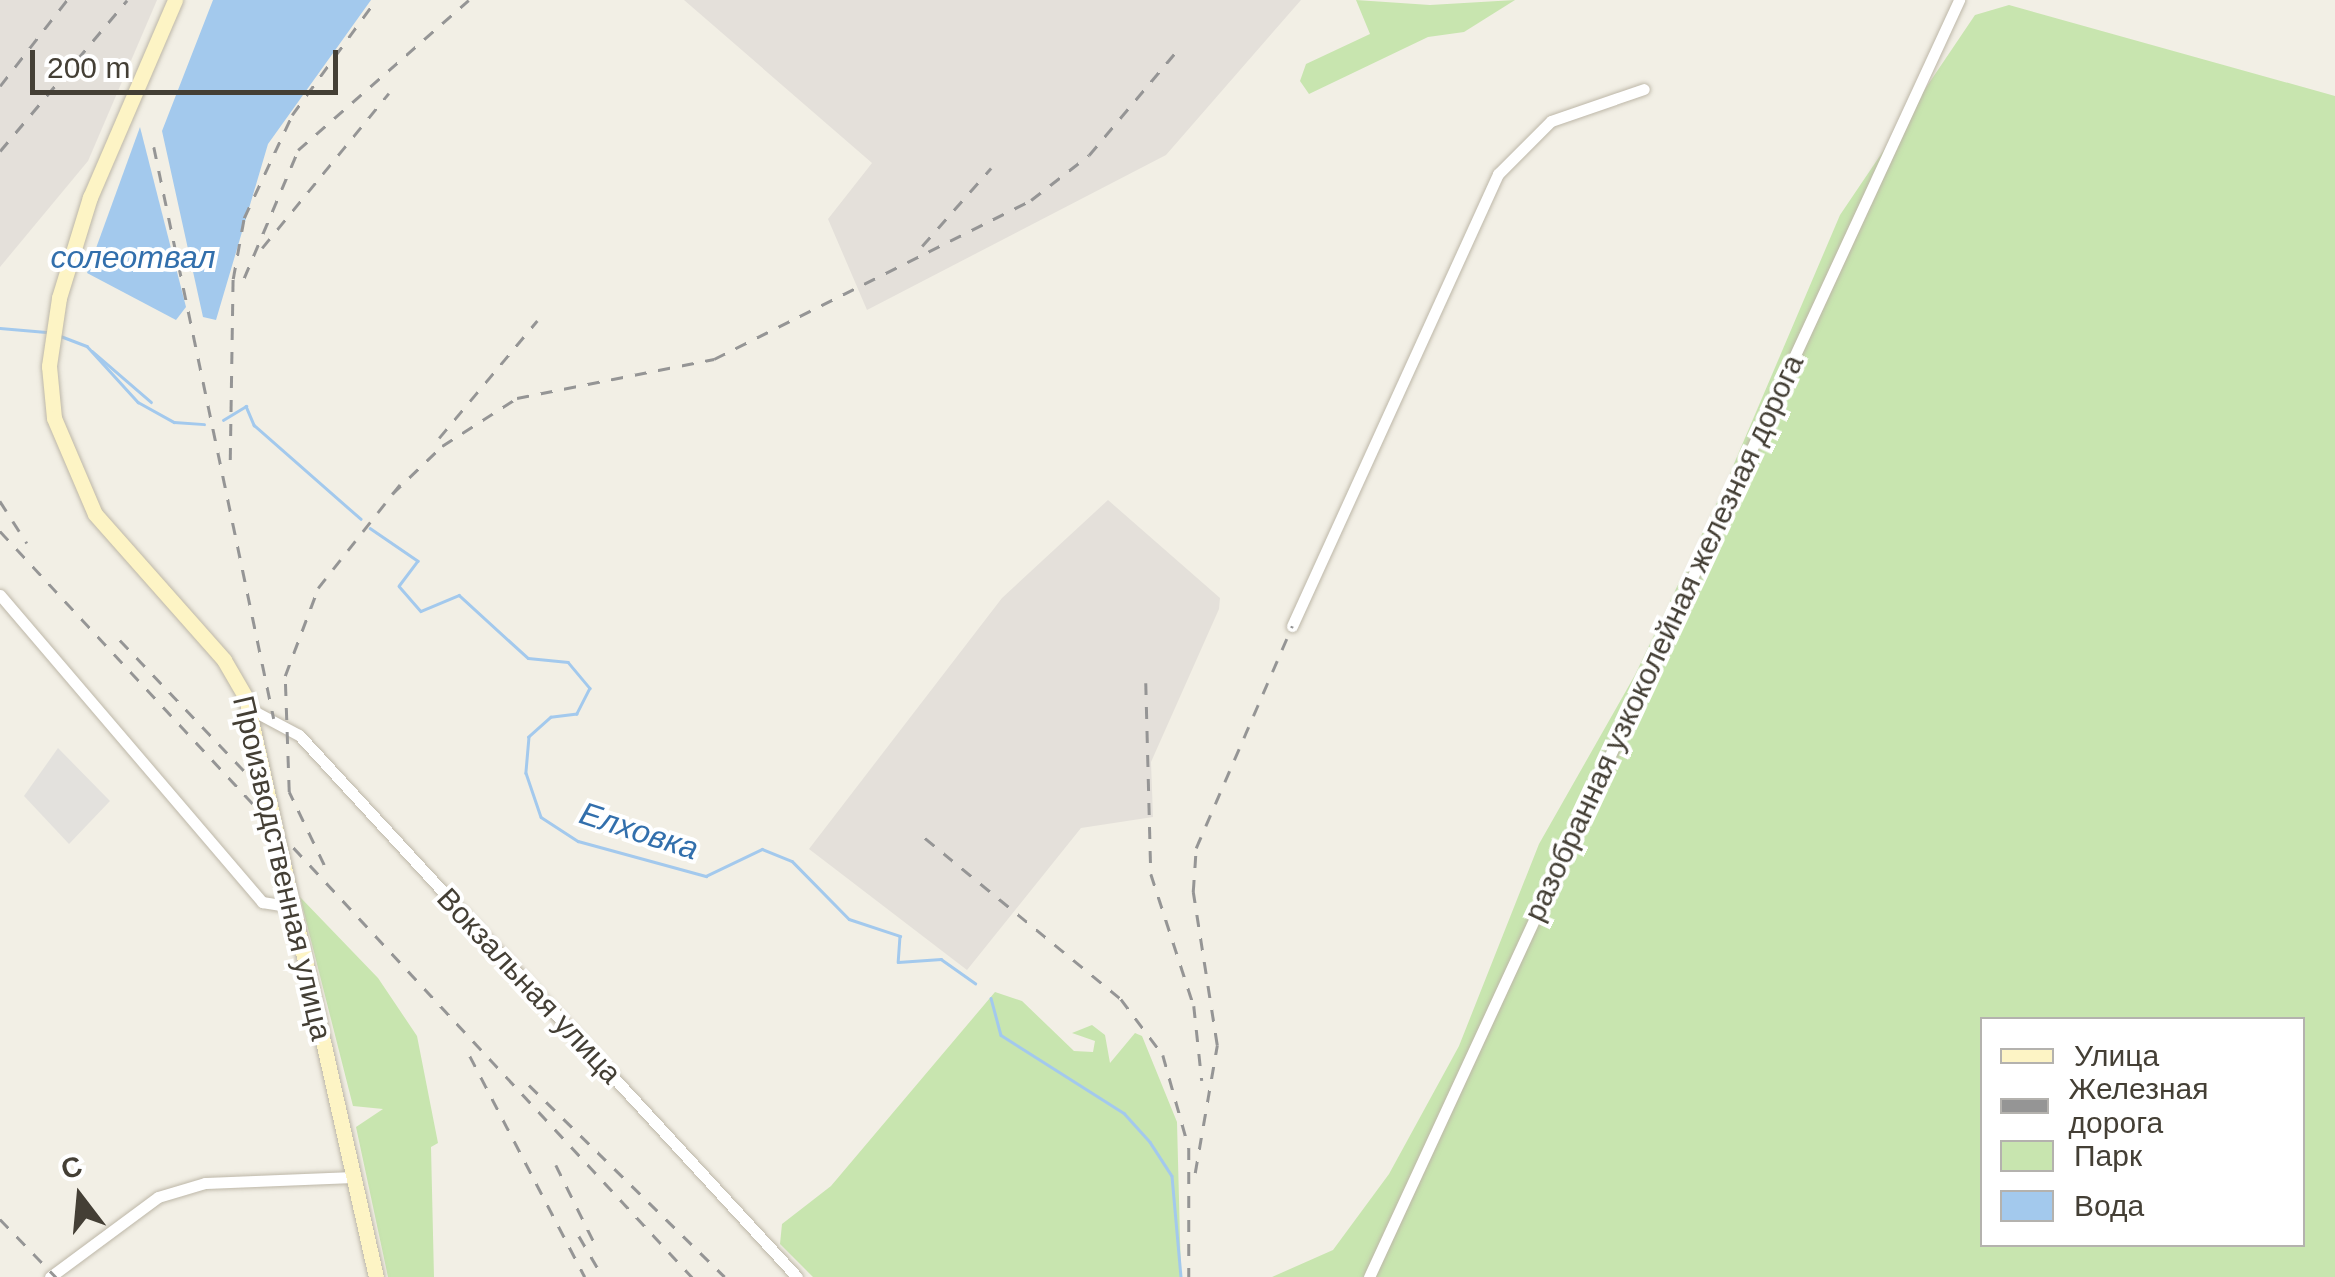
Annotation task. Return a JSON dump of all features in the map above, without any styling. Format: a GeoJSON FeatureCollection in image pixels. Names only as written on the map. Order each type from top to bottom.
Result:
{"type":"FeatureCollection","features":[{"type":"Feature","properties":{"kind":"main road","name":"Производственная улица"},"geometry":{"type":"LineString","coordinates":[[175,0],[90,198],[54,321],[50,345],[57,434],[75,482],[114,540],[224,660],[250,709],[376,1277]]}},
{"type":"Feature","properties":{"kind":"street","name":"разобранная узкоколейная железная дорога"},"geometry":{"type":"LineString","coordinates":[[1369,1277],[1959,0]]}},
{"type":"Feature","properties":{"kind":"street"},"geometry":{"type":"LineString","coordinates":[[1292,626],[1506,162],[1552,121],[1644,89]]}},
{"type":"Feature","properties":{"kind":"street"},"geometry":{"type":"LineString","coordinates":[[0,594],[262,902],[292,907]]}},
{"type":"Feature","properties":{"kind":"street","name":"Вокзальная улица"},"geometry":{"type":"LineString","coordinates":[[250,709],[298,735],[798,1277]]}},
{"type":"Feature","properties":{"kind":"street"},"geometry":{"type":"LineString","coordinates":[[50,1277],[158,1197],[204,1183],[354,1177]]}},
{"type":"Feature","properties":{"kind":"shaded area"},"geometry":{"type":"Polygon","coordinates":[[[0,0],[157,0],[88,161],[0,267],[0,0]]]}},
{"type":"Feature","properties":{"kind":"shaded area"},"geometry":{"type":"Polygon","coordinates":[[[684,0],[1301,0],[1166,155],[867,310],[828,219],[872,163],[684,0]]]}},
{"type":"Feature","properties":{"kind":"shaded area"},"geometry":{"type":"Polygon","coordinates":[[[1108,500],[1220,598],[1219,609],[1151,762],[1153,817],[1081,828],[967,970],[809,849],[1002,598],[1108,500]]]}},
{"type":"Feature","properties":{"kind":"shaded area"},"geometry":{"type":"Polygon","coordinates":[[[58,748],[110,801],[69,844],[24,796],[58,748]]]}},
{"type":"Feature","properties":{"kind":"green space"},"geometry":{"type":"Polygon","coordinates":[[[1356,0],[1430,5],[1515,0],[1464,32],[1428,37],[1309,94],[1300,81],[1306,64],[1370,34],[1356,0]]]}},
{"type":"Feature","properties":{"kind":"green space"},"geometry":{"type":"Polygon","coordinates":[[[2009,5],[2335,96],[2335,1277],[1272,1277],[1333,1250],[1389,1174],[1459,1046],[1539,844],[1635,675],[1722,492],[1840,215],[1975,15],[2009,5]]]}},
{"type":"Feature","properties":{"kind":"green space"},"geometry":{"type":"Polygon","coordinates":[[[300,897],[378,978],[417,1036],[438,1143],[431,1147],[434,1277],[388,1277],[356,1127],[383,1109],[353,1106],[300,897]]]}},
{"type":"Feature","properties":{"kind":"green space"},"geometry":{"type":"Polygon","coordinates":[[[995,992],[1022,1001],[1074,1051],[1093,1052],[1095,1041],[1072,1033],[1092,1025],[1105,1035],[1110,1063],[1135,1033],[1142,1036],[1177,1122],[1181,1277],[813,1277],[780,1244],[782,1224],[831,1186],[995,992]]]}},
{"type":"Feature","properties":{"kind":"water","name":"солеотвал"},"geometry":{"type":"Polygon","coordinates":[[[213,0],[371,0],[268,144],[216,320],[203,317],[162,131],[213,0]]]}},
{"type":"Feature","properties":{"kind":"water","name":"солеотвал"},"geometry":{"type":"Polygon","coordinates":[[[140,127],[186,307],[176,320],[87,273],[140,127]]]}},
{"type":"Feature","properties":{"kind":"waterway","name":"Елховка"},"geometry":{"type":"LineString","coordinates":[[0,328],[46,332]]}},
{"type":"Feature","properties":{"kind":"waterway","name":"Елховка"},"geometry":{"type":"LineString","coordinates":[[58,335],[87,346],[138,402],[174,422],[204,424]]}},
{"type":"Feature","properties":{"kind":"waterway"},"geometry":{"type":"LineString","coordinates":[[92,351],[151,402]]}},
{"type":"Feature","properties":{"kind":"waterway","name":"Елховка"},"geometry":{"type":"LineString","coordinates":[[223,420],[246,406],[254,425],[361,519]]}},
{"type":"Feature","properties":{"kind":"waterway","name":"Елховка"},"geometry":{"type":"LineString","coordinates":[[370,528],[418,561],[399,586],[421,611],[459,595],[528,658],[568,662],[590,688],[577,714],[551,717],[529,737],[526,773],[541,817],[578,841],[706,876],[762,849],[792,861],[849,919],[900,936],[898,962],[941,959],[975,983]]}},
{"type":"Feature","properties":{"kind":"waterway","name":"Елховка"},"geometry":{"type":"LineString","coordinates":[[991,998],[1001,1035],[1124,1113],[1150,1142],[1172,1176],[1181,1277]]}},
{"type":"Feature","properties":{"kind":"railway"},"geometry":{"type":"LineString","coordinates":[[0,86],[67,0]]}},
{"type":"Feature","properties":{"kind":"railway"},"geometry":{"type":"LineString","coordinates":[[0,151],[127,0]]}},
{"type":"Feature","properties":{"kind":"railway"},"geometry":{"type":"LineString","coordinates":[[230,460],[233,279],[244,218],[292,115],[376,0]]}},
{"type":"Feature","properties":{"kind":"railway"},"geometry":{"type":"LineString","coordinates":[[244,278],[298,150],[469,0]]}},
{"type":"Feature","properties":{"kind":"railway"},"geometry":{"type":"LineString","coordinates":[[392,494],[442,446],[517,398],[714,359],[1031,200],[1089,155],[1174,54]]}},
{"type":"Feature","properties":{"kind":"railway"},"geometry":{"type":"LineString","coordinates":[[262,248],[389,93]]}},
{"type":"Feature","properties":{"kind":"railway"},"geometry":{"type":"LineString","coordinates":[[154,147],[274,719]]}},
{"type":"Feature","properties":{"kind":"railway"},"geometry":{"type":"LineString","coordinates":[[922,246],[991,168]]}},
{"type":"Feature","properties":{"kind":"railway"},"geometry":{"type":"LineString","coordinates":[[439,438],[537,321]]}},
{"type":"Feature","properties":{"kind":"railway"},"geometry":{"type":"LineString","coordinates":[[324,865],[289,792],[285,676],[318,588],[400,484]]}},
{"type":"Feature","properties":{"kind":"railway"},"geometry":{"type":"LineString","coordinates":[[0,501],[27,543]]}},
{"type":"Feature","properties":{"kind":"railway"},"geometry":{"type":"LineString","coordinates":[[0,531],[692,1277]]}},
{"type":"Feature","properties":{"kind":"railway"},"geometry":{"type":"LineString","coordinates":[[1195,1173],[1217,1045],[1193,892],[1196,848],[1292,626]]}},
{"type":"Feature","properties":{"kind":"railway"},"geometry":{"type":"LineString","coordinates":[[120,640],[249,776]]}},
{"type":"Feature","properties":{"kind":"railway"},"geometry":{"type":"LineString","coordinates":[[1146,683],[1151,874],[1194,1006],[1202,1081]]}},
{"type":"Feature","properties":{"kind":"railway"},"geometry":{"type":"LineString","coordinates":[[925,838],[1121,999],[1163,1055],[1189,1148],[1189,1277]]}},
{"type":"Feature","properties":{"kind":"railway"},"geometry":{"type":"LineString","coordinates":[[470,1056],[585,1277]]}},
{"type":"Feature","properties":{"kind":"railway"},"geometry":{"type":"LineString","coordinates":[[529,1085],[725,1277]]}},
{"type":"Feature","properties":{"kind":"railway"},"geometry":{"type":"LineString","coordinates":[[556,1165],[596,1246]]}},
{"type":"Feature","properties":{"kind":"railway"},"geometry":{"type":"LineString","coordinates":[[0,1219],[56,1277]]}},
{"type":"Feature","properties":{"kind":"railway"},"geometry":{"type":"LineString","coordinates":[[579,1236],[603,1277]]}}]}
